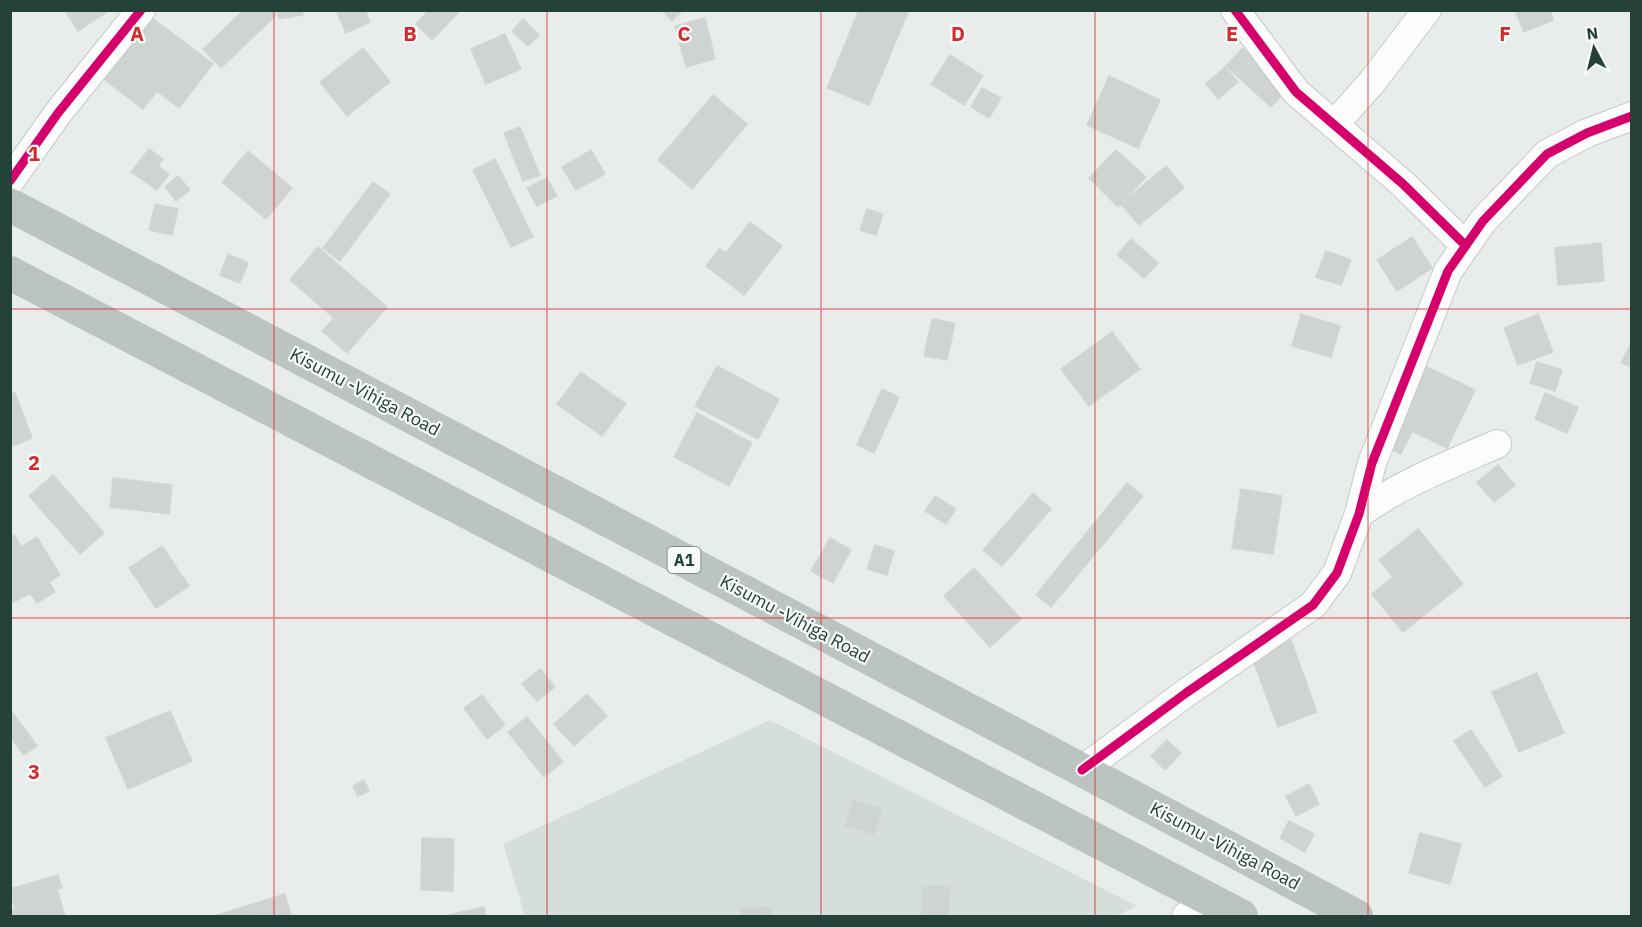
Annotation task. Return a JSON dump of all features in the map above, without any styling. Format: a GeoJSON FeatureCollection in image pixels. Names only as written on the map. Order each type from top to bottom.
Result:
{"type":"FeatureCollection","features":[{"type":"Feature","properties":{"kind":"highway","name":"Kisumu -Vihiga Road"},"geometry":{"type":"LineString","coordinates":[[10,205],[1356,916]]}},
{"type":"Feature","properties":{"kind":"highway"},"geometry":{"type":"LineString","coordinates":[[10,273],[1199,909],[1241,916]]}},
{"type":"Feature","properties":{"kind":"street"},"geometry":{"type":"LineString","coordinates":[[10,181],[58,113],[141,10]]}},
{"type":"Feature","properties":{"kind":"street"},"geometry":{"type":"LineString","coordinates":[[1235,10],[1296,92],[1403,184],[1465,245]]}},
{"type":"Feature","properties":{"kind":"street"},"geometry":{"type":"LineString","coordinates":[[1334,125],[1372,82],[1427,10]]}},
{"type":"Feature","properties":{"kind":"street"},"geometry":{"type":"LineString","coordinates":[[1082,770],[1186,693],[1313,605],[1337,573],[1359,514],[1372,463],[1448,272],[1465,245],[1483,221],[1547,154],[1587,133],[1632,116]]}},
{"type":"Feature","properties":{"kind":"street"},"geometry":{"type":"LineString","coordinates":[[1359,514],[1378,500],[1419,477],[1497,444]]}},
{"type":"Feature","properties":{"kind":"shaded area"},"geometry":{"type":"Polygon","coordinates":[[[770,720],[1137,906],[1116,916],[525,916],[503,844],[770,720]]]}},
{"type":"Feature","properties":{"kind":"building"},"geometry":{"type":"Polygon","coordinates":[[[65,10],[110,10],[78,31],[65,10]]]}},
{"type":"Feature","properties":{"kind":"building"},"geometry":{"type":"Polygon","coordinates":[[[244,10],[271,10],[276,15],[221,68],[203,49],[244,10]]]}},
{"type":"Feature","properties":{"kind":"building"},"geometry":{"type":"Polygon","coordinates":[[[277,10],[302,10],[303,15],[279,19],[277,10]]]}},
{"type":"Feature","properties":{"kind":"building"},"geometry":{"type":"Polygon","coordinates":[[[336,10],[365,10],[370,22],[346,33],[336,10]]]}},
{"type":"Feature","properties":{"kind":"building"},"geometry":{"type":"Polygon","coordinates":[[[429,10],[455,10],[458,13],[432,40],[416,24],[429,10]]]}},
{"type":"Feature","properties":{"kind":"building"},"geometry":{"type":"Polygon","coordinates":[[[662,10],[683,10],[672,21],[662,10]]]}},
{"type":"Feature","properties":{"kind":"building"},"geometry":{"type":"Polygon","coordinates":[[[859,10],[909,10],[869,105],[827,88],[859,10]]]}},
{"type":"Feature","properties":{"kind":"building"},"geometry":{"type":"Polygon","coordinates":[[[1515,10],[1550,10],[1553,20],[1524,32],[1515,10]]]}},
{"type":"Feature","properties":{"kind":"building"},"geometry":{"type":"Polygon","coordinates":[[[147,14],[213,64],[179,108],[157,91],[143,109],[100,76],[147,14]]]}},
{"type":"Feature","properties":{"kind":"building"},"geometry":{"type":"Polygon","coordinates":[[[705,18],[715,59],[686,67],[675,26],[705,18]]]}},
{"type":"Feature","properties":{"kind":"building"},"geometry":{"type":"Polygon","coordinates":[[[523,19],[539,35],[528,46],[512,31],[523,19]]]}},
{"type":"Feature","properties":{"kind":"building"},"geometry":{"type":"Polygon","coordinates":[[[505,34],[521,69],[486,84],[471,49],[505,34]]]}},
{"type":"Feature","properties":{"kind":"building"},"geometry":{"type":"Polygon","coordinates":[[[363,48],[390,82],[347,116],[320,82],[363,48]]]}},
{"type":"Feature","properties":{"kind":"building"},"geometry":{"type":"Polygon","coordinates":[[[1243,48],[1287,90],[1271,107],[1226,66],[1243,48]]]}},
{"type":"Feature","properties":{"kind":"building"},"geometry":{"type":"Polygon","coordinates":[[[950,55],[983,76],[964,105],[931,84],[950,55]]]}},
{"type":"Feature","properties":{"kind":"building"},"geometry":{"type":"Polygon","coordinates":[[[1225,67],[1238,82],[1218,99],[1206,84],[1225,67]]]}},
{"type":"Feature","properties":{"kind":"building"},"geometry":{"type":"Polygon","coordinates":[[[1109,76],[1160,100],[1138,148],[1087,125],[1109,76]]]}},
{"type":"Feature","properties":{"kind":"building"},"geometry":{"type":"Polygon","coordinates":[[[982,88],[1001,98],[989,118],[971,107],[982,88]]]}},
{"type":"Feature","properties":{"kind":"building"},"geometry":{"type":"Polygon","coordinates":[[[713,95],[747,124],[692,189],[658,160],[713,95]]]}},
{"type":"Feature","properties":{"kind":"building"},"geometry":{"type":"Polygon","coordinates":[[[520,127],[540,175],[523,181],[504,133],[520,127]]]}},
{"type":"Feature","properties":{"kind":"building"},"geometry":{"type":"Polygon","coordinates":[[[149,149],[163,159],[158,166],[169,174],[157,190],[131,172],[149,149]]]}},
{"type":"Feature","properties":{"kind":"building"},"geometry":{"type":"Polygon","coordinates":[[[591,150],[605,174],[576,190],[562,167],[591,150]]]}},
{"type":"Feature","properties":{"kind":"building"},"geometry":{"type":"Polygon","coordinates":[[[1116,150],[1146,177],[1118,207],[1089,178],[1116,150]]]}},
{"type":"Feature","properties":{"kind":"building"},"geometry":{"type":"Polygon","coordinates":[[[248,151],[292,188],[266,219],[222,182],[248,151]]]}},
{"type":"Feature","properties":{"kind":"building"},"geometry":{"type":"Polygon","coordinates":[[[495,159],[533,237],[511,247],[473,170],[495,159]]]}},
{"type":"Feature","properties":{"kind":"building"},"geometry":{"type":"Polygon","coordinates":[[[1166,166],[1184,188],[1139,225],[1121,204],[1166,166]]]}},
{"type":"Feature","properties":{"kind":"building"},"geometry":{"type":"Polygon","coordinates":[[[178,176],[190,190],[176,201],[165,187],[178,176]]]}},
{"type":"Feature","properties":{"kind":"building"},"geometry":{"type":"Polygon","coordinates":[[[547,178],[557,196],[537,206],[527,188],[547,178]]]}},
{"type":"Feature","properties":{"kind":"building"},"geometry":{"type":"Polygon","coordinates":[[[373,182],[390,194],[340,261],[323,248],[373,182]]]}},
{"type":"Feature","properties":{"kind":"building"},"geometry":{"type":"Polygon","coordinates":[[[155,204],[178,209],[172,235],[149,230],[155,204]]]}},
{"type":"Feature","properties":{"kind":"building"},"geometry":{"type":"Polygon","coordinates":[[[867,209],[883,214],[876,235],[860,230],[867,209]]]}},
{"type":"Feature","properties":{"kind":"building"},"geometry":{"type":"Polygon","coordinates":[[[750,222],[782,246],[744,295],[706,266],[719,249],[726,253],[750,222]]]}},
{"type":"Feature","properties":{"kind":"building"},"geometry":{"type":"Polygon","coordinates":[[[1412,237],[1432,268],[1397,291],[1377,260],[1412,237]]]}},
{"type":"Feature","properties":{"kind":"building"},"geometry":{"type":"Polygon","coordinates":[[[1131,239],[1158,263],[1144,278],[1117,255],[1131,239]]]}},
{"type":"Feature","properties":{"kind":"building"},"geometry":{"type":"Polygon","coordinates":[[[1601,243],[1604,281],[1558,285],[1555,248],[1601,243]]]}},
{"type":"Feature","properties":{"kind":"building"},"geometry":{"type":"Polygon","coordinates":[[[318,247],[387,307],[347,353],[322,331],[334,318],[290,280],[318,247]]]}},
{"type":"Feature","properties":{"kind":"building"},"geometry":{"type":"Polygon","coordinates":[[[1326,251],[1351,260],[1341,285],[1316,277],[1326,251]]]}},
{"type":"Feature","properties":{"kind":"building"},"geometry":{"type":"Polygon","coordinates":[[[228,254],[248,263],[240,283],[220,275],[228,254]]]}},
{"type":"Feature","properties":{"kind":"building"},"geometry":{"type":"Polygon","coordinates":[[[1301,314],[1340,326],[1331,357],[1292,346],[1301,314]]]}},
{"type":"Feature","properties":{"kind":"building"},"geometry":{"type":"Polygon","coordinates":[[[1538,314],[1553,352],[1518,365],[1504,328],[1538,314]]]}},
{"type":"Feature","properties":{"kind":"building"},"geometry":{"type":"Polygon","coordinates":[[[932,319],[955,323],[947,360],[924,356],[932,319]]]}},
{"type":"Feature","properties":{"kind":"building"},"geometry":{"type":"Polygon","coordinates":[[[1112,332],[1140,369],[1089,406],[1061,369],[1112,332]]]}},
{"type":"Feature","properties":{"kind":"building"},"geometry":{"type":"Polygon","coordinates":[[[1632,341],[1632,367],[1621,363],[1632,341]]]}},
{"type":"Feature","properties":{"kind":"building"},"geometry":{"type":"Polygon","coordinates":[[[1537,362],[1562,370],[1555,391],[1530,383],[1537,362]]]}},
{"type":"Feature","properties":{"kind":"building"},"geometry":{"type":"Polygon","coordinates":[[[717,366],[779,399],[758,439],[695,406],[717,366]]]}},
{"type":"Feature","properties":{"kind":"building"},"geometry":{"type":"Polygon","coordinates":[[[1425,366],[1475,390],[1447,448],[1412,431],[1401,454],[1386,447],[1425,366]]]}},
{"type":"Feature","properties":{"kind":"building"},"geometry":{"type":"Polygon","coordinates":[[[581,372],[626,404],[602,436],[557,404],[581,372]]]}},
{"type":"Feature","properties":{"kind":"building"},"geometry":{"type":"Polygon","coordinates":[[[882,389],[899,397],[874,453],[857,445],[882,389]]]}},
{"type":"Feature","properties":{"kind":"building"},"geometry":{"type":"Polygon","coordinates":[[[15,393],[32,438],[10,447],[10,394],[15,393]]]}},
{"type":"Feature","properties":{"kind":"building"},"geometry":{"type":"Polygon","coordinates":[[[1545,393],[1578,407],[1567,433],[1535,419],[1545,393]]]}},
{"type":"Feature","properties":{"kind":"building"},"geometry":{"type":"Polygon","coordinates":[[[697,413],[752,443],[729,486],[674,457],[697,413]]]}},
{"type":"Feature","properties":{"kind":"building"},"geometry":{"type":"Polygon","coordinates":[[[1498,465],[1515,485],[1494,502],[1477,482],[1498,465]]]}},
{"type":"Feature","properties":{"kind":"building"},"geometry":{"type":"Polygon","coordinates":[[[53,475],[104,533],[80,554],[29,496],[53,475]]]}},
{"type":"Feature","properties":{"kind":"building"},"geometry":{"type":"Polygon","coordinates":[[[113,478],[172,485],[169,514],[110,507],[113,478]]]}},
{"type":"Feature","properties":{"kind":"building"},"geometry":{"type":"Polygon","coordinates":[[[1127,483],[1143,496],[1051,607],[1036,595],[1127,483]]]}},
{"type":"Feature","properties":{"kind":"building"},"geometry":{"type":"Polygon","coordinates":[[[1241,489],[1282,496],[1273,554],[1232,548],[1241,489]]]}},
{"type":"Feature","properties":{"kind":"building"},"geometry":{"type":"Polygon","coordinates":[[[1033,493],[1051,509],[1002,566],[983,550],[1033,493]]]}},
{"type":"Feature","properties":{"kind":"building"},"geometry":{"type":"Polygon","coordinates":[[[935,496],[956,509],[946,524],[925,511],[935,496]]]}},
{"type":"Feature","properties":{"kind":"building"},"geometry":{"type":"Polygon","coordinates":[[[1418,529],[1463,584],[1403,632],[1372,594],[1393,577],[1379,560],[1418,529]]]}},
{"type":"Feature","properties":{"kind":"building"},"geometry":{"type":"Polygon","coordinates":[[[14,535],[21,547],[37,537],[60,575],[49,582],[55,592],[37,603],[30,593],[10,604],[10,537],[14,535]]]}},
{"type":"Feature","properties":{"kind":"building"},"geometry":{"type":"Polygon","coordinates":[[[830,538],[851,550],[833,583],[811,571],[830,538]]]}},
{"type":"Feature","properties":{"kind":"building"},"geometry":{"type":"Polygon","coordinates":[[[875,545],[894,551],[887,575],[867,569],[875,545]]]}},
{"type":"Feature","properties":{"kind":"building"},"geometry":{"type":"Polygon","coordinates":[[[162,546],[189,586],[156,608],[129,568],[162,546]]]}},
{"type":"Feature","properties":{"kind":"building"},"geometry":{"type":"Polygon","coordinates":[[[974,568],[1021,619],[990,647],[944,596],[974,568]]]}},
{"type":"Feature","properties":{"kind":"building"},"geometry":{"type":"Polygon","coordinates":[[[1291,640],[1317,712],[1278,727],[1251,655],[1291,640]]]}},
{"type":"Feature","properties":{"kind":"building"},"geometry":{"type":"Polygon","coordinates":[[[540,669],[555,687],[537,701],[522,684],[540,669]]]}},
{"type":"Feature","properties":{"kind":"building"},"geometry":{"type":"Polygon","coordinates":[[[1537,673],[1564,733],[1519,752],[1492,692],[1537,673]]]}},
{"type":"Feature","properties":{"kind":"building"},"geometry":{"type":"Polygon","coordinates":[[[587,694],[607,716],[574,746],[554,724],[587,694]]]}},
{"type":"Feature","properties":{"kind":"building"},"geometry":{"type":"Polygon","coordinates":[[[482,695],[505,725],[487,739],[464,708],[482,695]]]}},
{"type":"Feature","properties":{"kind":"building"},"geometry":{"type":"Polygon","coordinates":[[[10,709],[37,746],[24,755],[10,737],[10,709]]]}},
{"type":"Feature","properties":{"kind":"building"},"geometry":{"type":"Polygon","coordinates":[[[170,711],[192,761],[128,789],[106,738],[170,711]]]}},
{"type":"Feature","properties":{"kind":"building"},"geometry":{"type":"Polygon","coordinates":[[[527,717],[563,762],[544,777],[508,732],[527,717]]]}},
{"type":"Feature","properties":{"kind":"building"},"geometry":{"type":"Polygon","coordinates":[[[1471,730],[1502,776],[1485,787],[1454,741],[1471,730]]]}},
{"type":"Feature","properties":{"kind":"building"},"geometry":{"type":"Polygon","coordinates":[[[1167,740],[1181,753],[1165,770],[1151,756],[1167,740]]]}},
{"type":"Feature","properties":{"kind":"building"},"geometry":{"type":"Polygon","coordinates":[[[364,780],[369,791],[358,796],[353,786],[364,780]]]}},
{"type":"Feature","properties":{"kind":"building"},"geometry":{"type":"Polygon","coordinates":[[[1309,784],[1319,804],[1296,816],[1286,796],[1309,784]]]}},
{"type":"Feature","properties":{"kind":"building"},"geometry":{"type":"Polygon","coordinates":[[[853,800],[882,809],[874,834],[845,825],[853,800]]]}},
{"type":"Feature","properties":{"kind":"building"},"geometry":{"type":"Polygon","coordinates":[[[1289,821],[1314,834],[1305,852],[1280,838],[1289,821]]]}},
{"type":"Feature","properties":{"kind":"building"},"geometry":{"type":"Polygon","coordinates":[[[1420,833],[1461,844],[1450,884],[1409,873],[1420,833]]]}},
{"type":"Feature","properties":{"kind":"building"},"geometry":{"type":"Polygon","coordinates":[[[422,838],[454,839],[453,891],[421,890],[422,838]]]}},
{"type":"Feature","properties":{"kind":"building"},"geometry":{"type":"Polygon","coordinates":[[[58,875],[62,888],[57,889],[65,916],[10,916],[10,911],[15,909],[10,889],[58,875]]]}},
{"type":"Feature","properties":{"kind":"building"},"geometry":{"type":"Polygon","coordinates":[[[922,886],[950,886],[949,916],[922,916],[922,886]]]}},
{"type":"Feature","properties":{"kind":"building"},"geometry":{"type":"Polygon","coordinates":[[[285,894],[291,915],[217,916],[217,915],[285,894]]]}},
{"type":"Feature","properties":{"kind":"building"},"geometry":{"type":"Polygon","coordinates":[[[484,907],[486,916],[444,916],[484,907]]]}},
{"type":"Feature","properties":{"kind":"building"},"geometry":{"type":"Polygon","coordinates":[[[771,907],[772,916],[741,916],[740,908],[771,907]]]}},
{"type":"Feature","properties":{"kind":"cycle path"},"geometry":{"type":"LineString","coordinates":[[10,181],[58,113],[141,10]]}},
{"type":"Feature","properties":{"kind":"cycle path"},"geometry":{"type":"LineString","coordinates":[[1235,10],[1296,92],[1403,184],[1465,245]]}},
{"type":"Feature","properties":{"kind":"cycle path"},"geometry":{"type":"LineString","coordinates":[[1082,770],[1186,693],[1313,605],[1337,573],[1359,514],[1372,463],[1448,271],[1483,221],[1547,154],[1587,133],[1632,116]]}}]}
